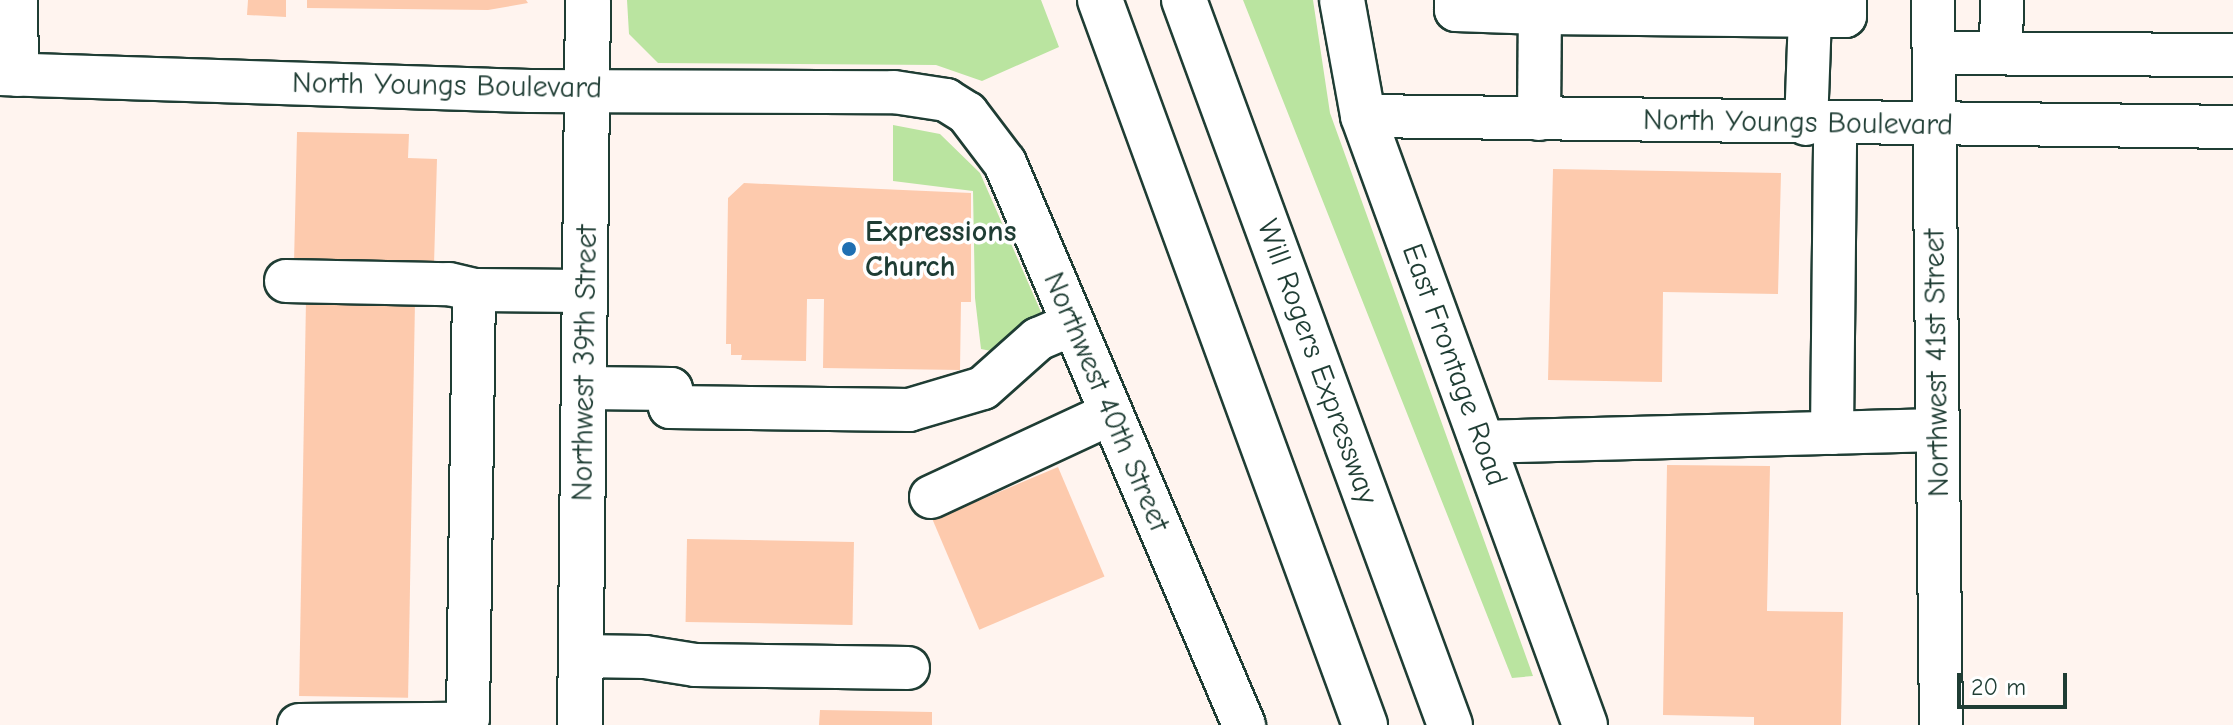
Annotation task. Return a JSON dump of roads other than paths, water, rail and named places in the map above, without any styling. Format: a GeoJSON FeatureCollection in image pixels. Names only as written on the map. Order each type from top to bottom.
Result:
{"type":"FeatureCollection","features":[{"type":"Feature","properties":{"kind":"main road","name":"Northwest 39th Street"},"geometry":{"type":"LineString","coordinates":[[580,725],[588,0]]}},
{"type":"Feature","properties":{"kind":"main road"},"geometry":{"type":"LineString","coordinates":[[1100,0],[1365,725]]}},
{"type":"Feature","properties":{"kind":"main road","name":"Will Rogers Expressway"},"geometry":{"type":"LineString","coordinates":[[1184,0],[1450,725]]}},
{"type":"Feature","properties":{"kind":"main road","name":"East Frontage Road"},"geometry":{"type":"LineString","coordinates":[[1342,0],[1363,116],[1585,725]]}},
{"type":"Feature","properties":{"kind":"street"},"geometry":{"type":"LineString","coordinates":[[8,74],[16,0]]}},
{"type":"Feature","properties":{"kind":"street"},"geometry":{"type":"LineString","coordinates":[[1456,0],[1456,10],[1828,8],[1821,124],[1832,433]]}},
{"type":"Feature","properties":{"kind":"street","name":"Northwest 41st Street"},"geometry":{"type":"LineString","coordinates":[[1933,0],[1941,725]]}},
{"type":"Feature","properties":{"kind":"street"},"geometry":{"type":"LineString","coordinates":[[2001,51],[2002,0]]}},
{"type":"Feature","properties":{"kind":"street"},"geometry":{"type":"LineString","coordinates":[[1539,119],[1566,9]]}},
{"type":"Feature","properties":{"kind":"street"},"geometry":{"type":"LineString","coordinates":[[1934,53],[2001,51],[2233,55]]}},
{"type":"Feature","properties":{"kind":"street","name":"North Youngs Boulevard"},"geometry":{"type":"LineString","coordinates":[[8,74],[589,91],[894,92]]}},
{"type":"Feature","properties":{"kind":"street","name":"Northwest 40th Street"},"geometry":{"type":"LineString","coordinates":[[894,92],[946,100],[987,135],[1005,163],[1244,725]]}},
{"type":"Feature","properties":{"kind":"street","name":"North Youngs Boulevard"},"geometry":{"type":"LineString","coordinates":[[1363,116],[1934,126],[2233,127]]}},
{"type":"Feature","properties":{"kind":"street"},"geometry":{"type":"LineString","coordinates":[[286,281],[449,284],[474,290],[586,291]]}},
{"type":"Feature","properties":{"kind":"street"},"geometry":{"type":"LineString","coordinates":[[299,725],[461,725],[468,718],[474,290]]}},
{"type":"Feature","properties":{"kind":"street"},"geometry":{"type":"LineString","coordinates":[[585,388],[671,389],[670,407],[909,410],[983,388],[1038,339],[1073,324]]}},
{"type":"Feature","properties":{"kind":"street"},"geometry":{"type":"LineString","coordinates":[[931,497],[1110,414]]}},
{"type":"Feature","properties":{"kind":"street"},"geometry":{"type":"LineString","coordinates":[[1481,442],[1937,430]]}},
{"type":"Feature","properties":{"kind":"street"},"geometry":{"type":"LineString","coordinates":[[581,656],[645,657],[695,665],[908,668]]}},
{"type":"Feature","properties":{"kind":"place","name":"Expressions Church"},"geometry":{"type":"Point","coordinates":[849,249]}}]}
